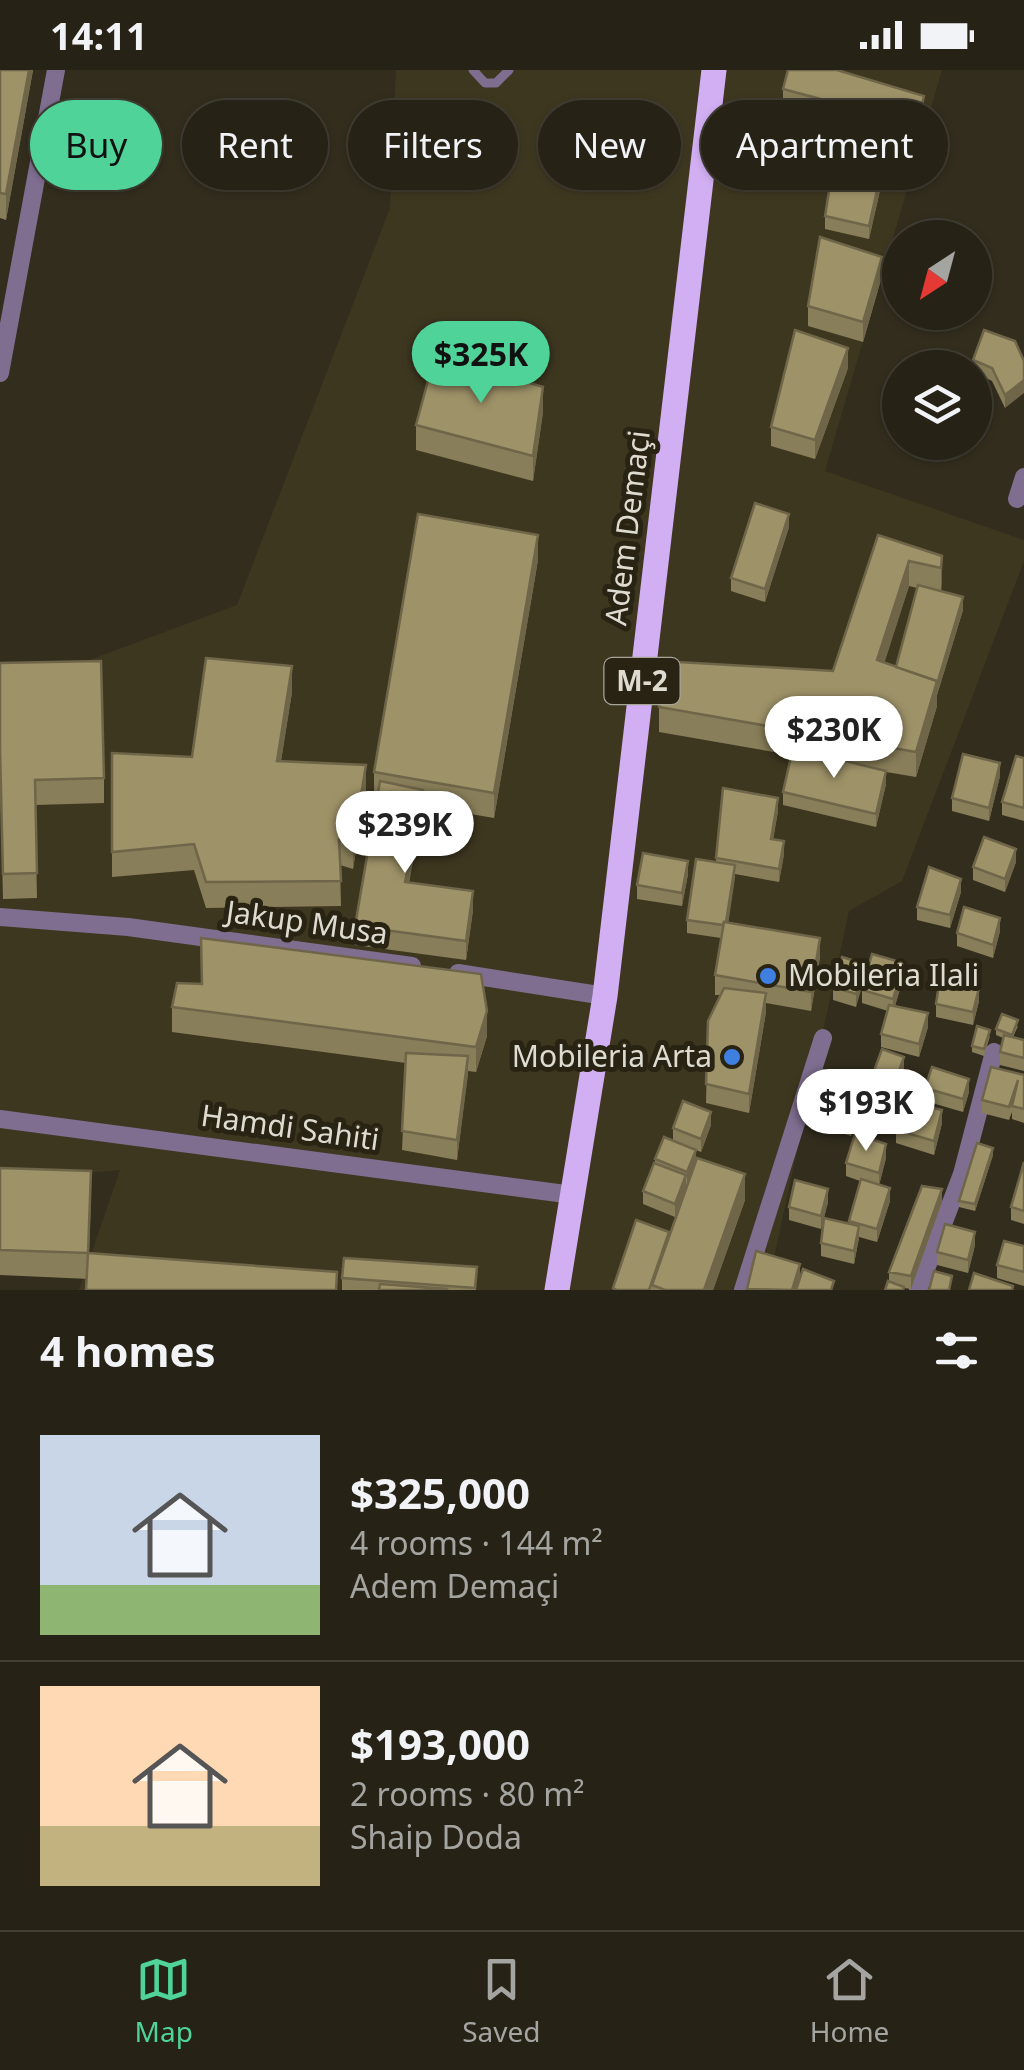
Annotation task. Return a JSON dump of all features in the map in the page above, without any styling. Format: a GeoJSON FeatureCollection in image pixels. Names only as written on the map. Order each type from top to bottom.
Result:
{"type":"FeatureCollection","features":[{"type":"Feature","properties":{"kind":"main road","name":"Adem Demaçi"},"geometry":{"type":"LineString","coordinates":[[557,1290],[606,996],[714,70]]}},
{"type":"Feature","properties":{"kind":"street"},"geometry":{"type":"LineString","coordinates":[[0,373],[56,70]]}},
{"type":"Feature","properties":{"kind":"street"},"geometry":{"type":"LineString","coordinates":[[1016,499],[1024,476]]}},
{"type":"Feature","properties":{"kind":"street","name":"Jakup Musa"},"geometry":{"type":"LineString","coordinates":[[0,917],[128,927],[606,996]]}},
{"type":"Feature","properties":{"kind":"street"},"geometry":{"type":"LineString","coordinates":[[743,1290],[822,1038]]}},
{"type":"Feature","properties":{"kind":"street"},"geometry":{"type":"LineString","coordinates":[[918,1290],[962,1174],[994,1052]]}},
{"type":"Feature","properties":{"kind":"street","name":"Hamdi Sahiti"},"geometry":{"type":"LineString","coordinates":[[0,1119],[573,1195]]}},
{"type":"Feature","properties":{"kind":"lane"},"geometry":{"type":"LineString","coordinates":[[472,70],[485,82],[496,84],[509,70]]}},
{"type":"Feature","properties":{"kind":"shaded area"},"geometry":{"type":"Polygon","coordinates":[[[396,70],[942,70],[933,100],[701,100],[701,190],[907,190],[898,220],[882,220],[882,276],[825,471],[1024,540],[1024,561],[902,881],[849,911],[767,1290],[79,1290],[120,1170],[0,1180],[0,686],[55,673],[237,605],[390,208],[391,190],[518,190],[518,100],[395,100],[396,70]]]}},
{"type":"Feature","properties":{"kind":"building"},"geometry":{"type":"Polygon","coordinates":[[[0,70],[29,70],[6,194],[0,193],[0,70]]]}},
{"type":"Feature","properties":{"kind":"building"},"geometry":{"type":"Polygon","coordinates":[[[788,70],[837,70],[924,96],[923,100],[824,100],[783,89],[788,70]]]}},
{"type":"Feature","properties":{"kind":"building"},"geometry":{"type":"Polygon","coordinates":[[[829,190],[877,190],[869,226],[825,216],[829,190]]]}},
{"type":"Feature","properties":{"kind":"building"},"geometry":{"type":"Polygon","coordinates":[[[820,237],[882,257],[863,322],[808,306],[820,237]]]}},
{"type":"Feature","properties":{"kind":"building"},"geometry":{"type":"Polygon","coordinates":[[[795,330],[848,348],[815,440],[771,427],[795,330]]]}},
{"type":"Feature","properties":{"kind":"building"},"geometry":{"type":"Polygon","coordinates":[[[984,330],[1015,341],[1024,361],[1024,380],[1005,395],[992,368],[992,350],[977,350],[984,330]]]}},
{"type":"Feature","properties":{"kind":"building"},"geometry":{"type":"Polygon","coordinates":[[[435,355],[543,387],[533,456],[416,425],[435,355]]]}},
{"type":"Feature","properties":{"kind":"building"},"geometry":{"type":"Polygon","coordinates":[[[755,503],[789,514],[765,589],[731,578],[755,503]]]}},
{"type":"Feature","properties":{"kind":"building"},"geometry":{"type":"Polygon","coordinates":[[[418,514],[538,535],[494,793],[374,772],[418,514]]]}},
{"type":"Feature","properties":{"kind":"building"},"geometry":{"type":"Polygon","coordinates":[[[878,535],[942,556],[941,568],[909,561],[877,660],[937,681],[916,752],[659,707],[661,661],[833,671],[878,535]]]}},
{"type":"Feature","properties":{"kind":"building"},"geometry":{"type":"Polygon","coordinates":[[[918,585],[963,597],[937,684],[896,667],[918,585]]]}},
{"type":"Feature","properties":{"kind":"building"},"geometry":{"type":"Polygon","coordinates":[[[206,658],[292,666],[277,761],[366,765],[353,844],[339,840],[341,881],[206,882],[194,844],[112,852],[112,753],[192,757],[206,658]]]}},
{"type":"Feature","properties":{"kind":"building"},"geometry":{"type":"Polygon","coordinates":[[[101,661],[104,778],[35,780],[37,873],[3,874],[0,663],[101,661]]]}},
{"type":"Feature","properties":{"kind":"building"},"geometry":{"type":"Polygon","coordinates":[[[793,748],[886,771],[876,814],[783,792],[793,748]]]}},
{"type":"Feature","properties":{"kind":"building"},"geometry":{"type":"Polygon","coordinates":[[[963,754],[1000,763],[989,808],[952,798],[963,754]]]}},
{"type":"Feature","properties":{"kind":"building"},"geometry":{"type":"Polygon","coordinates":[[[1016,756],[1024,758],[1024,808],[1002,802],[1016,756]]]}},
{"type":"Feature","properties":{"kind":"building"},"geometry":{"type":"Polygon","coordinates":[[[380,781],[423,790],[405,882],[473,891],[466,941],[355,926],[380,781]]]}},
{"type":"Feature","properties":{"kind":"building"},"geometry":{"type":"Polygon","coordinates":[[[723,788],[778,798],[771,839],[784,841],[779,869],[716,858],[723,788]]]}},
{"type":"Feature","properties":{"kind":"building"},"geometry":{"type":"Polygon","coordinates":[[[984,837],[1016,849],[1005,879],[973,867],[984,837]]]}},
{"type":"Feature","properties":{"kind":"building"},"geometry":{"type":"Polygon","coordinates":[[[643,853],[688,861],[682,893],[637,885],[643,853]]]}},
{"type":"Feature","properties":{"kind":"building"},"geometry":{"type":"Polygon","coordinates":[[[696,859],[735,865],[723,925],[687,920],[696,859]]]}},
{"type":"Feature","properties":{"kind":"building"},"geometry":{"type":"Polygon","coordinates":[[[929,867],[961,879],[950,915],[917,907],[929,867]]]}},
{"type":"Feature","properties":{"kind":"building"},"geometry":{"type":"Polygon","coordinates":[[[964,907],[1000,918],[993,945],[957,933],[964,907]]]}},
{"type":"Feature","properties":{"kind":"building","name":"Mobileria Ilali"},"geometry":{"type":"Polygon","coordinates":[[[724,922],[820,938],[811,992],[715,975],[724,922]]]}},
{"type":"Feature","properties":{"kind":"building"},"geometry":{"type":"Polygon","coordinates":[[[201,938],[481,974],[487,1011],[476,1047],[172,1007],[177,983],[202,984],[201,938]]]}},
{"type":"Feature","properties":{"kind":"building"},"geometry":{"type":"Polygon","coordinates":[[[872,954],[904,963],[893,999],[862,990],[872,954]]]}},
{"type":"Feature","properties":{"kind":"building"},"geometry":{"type":"Polygon","coordinates":[[[842,957],[865,964],[856,994],[833,987],[842,957]]]}},
{"type":"Feature","properties":{"kind":"building"},"geometry":{"type":"Polygon","coordinates":[[[939,984],[979,988],[973,1012],[936,1004],[939,984]]]}},
{"type":"Feature","properties":{"kind":"building","name":"Mobileria Arta"},"geometry":{"type":"Polygon","coordinates":[[[724,988],[766,993],[749,1094],[706,1084],[708,1021],[724,988]]]}},
{"type":"Feature","properties":{"kind":"building"},"geometry":{"type":"Polygon","coordinates":[[[889,1005],[928,1013],[919,1044],[881,1034],[889,1005]]]}},
{"type":"Feature","properties":{"kind":"building"},"geometry":{"type":"Polygon","coordinates":[[[1002,1014],[1018,1020],[1012,1035],[996,1029],[1002,1014]]]}},
{"type":"Feature","properties":{"kind":"building"},"geometry":{"type":"Polygon","coordinates":[[[977,1026],[990,1030],[984,1049],[972,1046],[977,1026]]]}},
{"type":"Feature","properties":{"kind":"building"},"geometry":{"type":"Polygon","coordinates":[[[1004,1035],[1024,1040],[1024,1058],[1000,1052],[1004,1035]]]}},
{"type":"Feature","properties":{"kind":"building"},"geometry":{"type":"Polygon","coordinates":[[[882,1049],[904,1057],[896,1079],[874,1071],[882,1049]]]}},
{"type":"Feature","properties":{"kind":"building"},"geometry":{"type":"Polygon","coordinates":[[[406,1053],[468,1056],[457,1140],[402,1131],[406,1053]]]}},
{"type":"Feature","properties":{"kind":"building"},"geometry":{"type":"Polygon","coordinates":[[[932,1067],[969,1079],[963,1099],[925,1088],[932,1067]]]}},
{"type":"Feature","properties":{"kind":"building"},"geometry":{"type":"Polygon","coordinates":[[[991,1067],[1024,1075],[1024,1109],[1012,1106],[1018,1080],[1009,1107],[982,1100],[991,1067]]]}},
{"type":"Feature","properties":{"kind":"building"},"geometry":{"type":"Polygon","coordinates":[[[827,1082],[860,1092],[851,1123],[819,1113],[827,1082]]]}},
{"type":"Feature","properties":{"kind":"building"},"geometry":{"type":"Polygon","coordinates":[[[683,1101],[711,1112],[701,1139],[673,1128],[683,1101]]]}},
{"type":"Feature","properties":{"kind":"building"},"geometry":{"type":"Polygon","coordinates":[[[905,1101],[942,1110],[934,1141],[896,1130],[905,1101]]]}},
{"type":"Feature","properties":{"kind":"building"},"geometry":{"type":"Polygon","coordinates":[[[855,1134],[886,1144],[879,1173],[846,1163],[855,1134]]]}},
{"type":"Feature","properties":{"kind":"building"},"geometry":{"type":"Polygon","coordinates":[[[664,1137],[696,1150],[687,1172],[655,1159],[664,1137]]]}},
{"type":"Feature","properties":{"kind":"building"},"geometry":{"type":"Polygon","coordinates":[[[977,1143],[993,1148],[975,1204],[959,1201],[977,1143]]]}},
{"type":"Feature","properties":{"kind":"building"},"geometry":{"type":"Polygon","coordinates":[[[697,1158],[745,1174],[704,1290],[665,1290],[652,1285],[697,1158]]]}},
{"type":"Feature","properties":{"kind":"building"},"geometry":{"type":"Polygon","coordinates":[[[1024,1162],[1024,1211],[1011,1207],[1024,1162]]]}},
{"type":"Feature","properties":{"kind":"building"},"geometry":{"type":"Polygon","coordinates":[[[654,1163],[686,1175],[675,1204],[643,1191],[654,1163]]]}},
{"type":"Feature","properties":{"kind":"building"},"geometry":{"type":"Polygon","coordinates":[[[0,1168],[91,1171],[88,1253],[0,1250],[0,1168]]]}},
{"type":"Feature","properties":{"kind":"building"},"geometry":{"type":"Polygon","coordinates":[[[861,1179],[890,1188],[877,1229],[849,1221],[861,1179]]]}},
{"type":"Feature","properties":{"kind":"building"},"geometry":{"type":"Polygon","coordinates":[[[795,1180],[828,1189],[821,1216],[789,1207],[795,1180]]]}},
{"type":"Feature","properties":{"kind":"building"},"geometry":{"type":"Polygon","coordinates":[[[922,1186],[942,1189],[911,1276],[889,1272],[922,1186]]]}},
{"type":"Feature","properties":{"kind":"building"},"geometry":{"type":"Polygon","coordinates":[[[824,1218],[859,1226],[854,1251],[821,1243],[824,1218]]]}},
{"type":"Feature","properties":{"kind":"building"},"geometry":{"type":"Polygon","coordinates":[[[636,1220],[669,1232],[649,1290],[617,1290],[613,1288],[636,1220]]]}},
{"type":"Feature","properties":{"kind":"building"},"geometry":{"type":"Polygon","coordinates":[[[945,1224],[975,1232],[968,1260],[937,1252],[945,1224]]]}},
{"type":"Feature","properties":{"kind":"building"},"geometry":{"type":"Polygon","coordinates":[[[1004,1241],[1024,1246],[1024,1272],[997,1265],[1004,1241]]]}},
{"type":"Feature","properties":{"kind":"building"},"geometry":{"type":"Polygon","coordinates":[[[756,1251],[800,1264],[792,1290],[747,1289],[756,1251]]]}},
{"type":"Feature","properties":{"kind":"building"},"geometry":{"type":"Polygon","coordinates":[[[88,1253],[337,1272],[336,1290],[86,1290],[88,1253]]]}},
{"type":"Feature","properties":{"kind":"building"},"geometry":{"type":"Polygon","coordinates":[[[344,1258],[477,1267],[475,1288],[342,1278],[344,1258]]]}},
{"type":"Feature","properties":{"kind":"building"},"geometry":{"type":"Polygon","coordinates":[[[803,1269],[834,1281],[831,1290],[796,1290],[803,1269]]]}},
{"type":"Feature","properties":{"kind":"building"},"geometry":{"type":"Polygon","coordinates":[[[934,1271],[952,1276],[949,1290],[929,1290],[934,1271]]]}},
{"type":"Feature","properties":{"kind":"building"},"geometry":{"type":"Polygon","coordinates":[[[974,1273],[1013,1286],[1012,1290],[969,1290],[974,1273]]]}},
{"type":"Feature","properties":{"kind":"building"},"geometry":{"type":"Polygon","coordinates":[[[888,1281],[904,1287],[903,1290],[885,1290],[888,1281]]]}},
{"type":"Feature","properties":{"kind":"building"},"geometry":{"type":"Polygon","coordinates":[[[380,1284],[447,1289],[447,1290],[379,1290],[380,1284]]]}},
{"type":"Feature","properties":{"kind":"place","name":"Mobileria Ilali"},"geometry":{"type":"Point","coordinates":[768,976]}},
{"type":"Feature","properties":{"kind":"place","name":"Mobileria Arta"},"geometry":{"type":"Point","coordinates":[732,1057]}}]}
